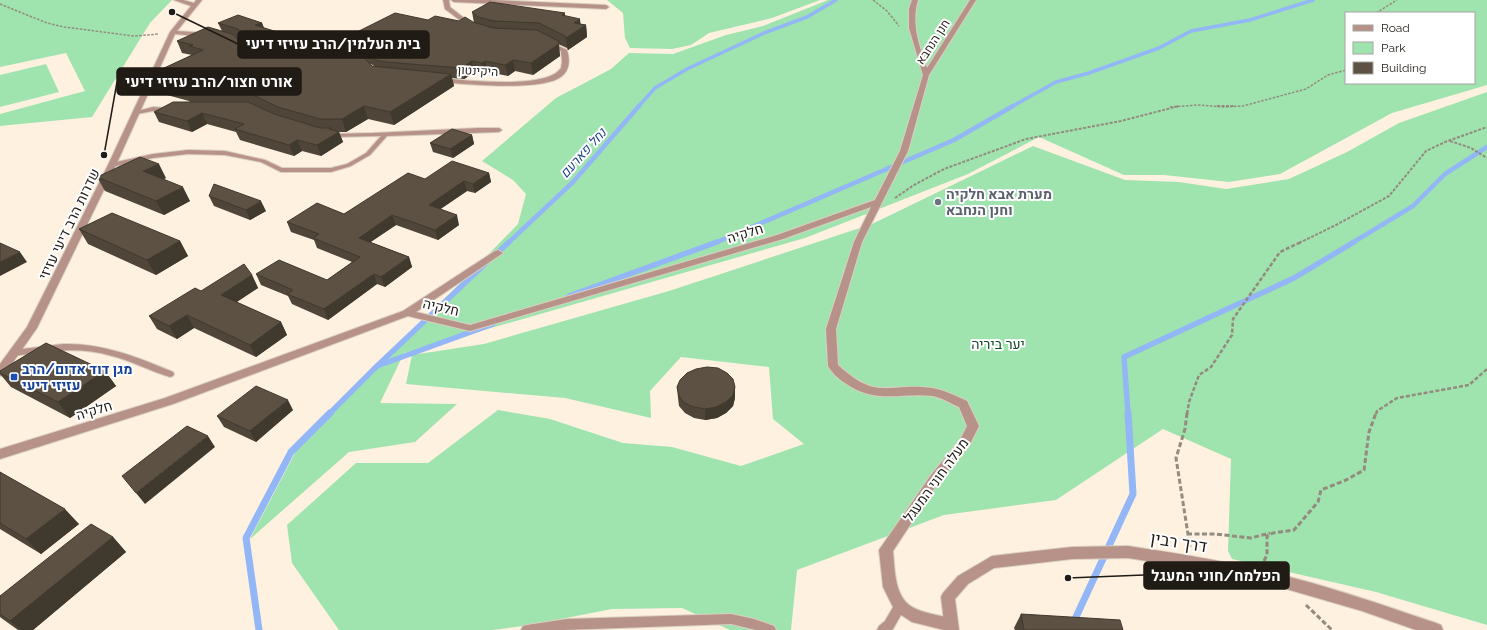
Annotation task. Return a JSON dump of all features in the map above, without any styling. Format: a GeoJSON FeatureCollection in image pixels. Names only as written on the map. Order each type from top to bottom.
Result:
{"type":"FeatureCollection","features":[{"type":"Feature","properties":{"kind":"street"},"geometry":{"type":"LineString","coordinates":[[177,0],[197,2]]}},
{"type":"Feature","properties":{"kind":"street"},"geometry":{"type":"LineString","coordinates":[[446,0],[447,8],[478,31]]}},
{"type":"Feature","properties":{"kind":"street"},"geometry":{"type":"LineString","coordinates":[[454,0],[606,7]]}},
{"type":"Feature","properties":{"kind":"street","name":"חנן הנחבא"},"geometry":{"type":"LineString","coordinates":[[915,0],[913,4],[912,24],[917,47],[926,75]]}},
{"type":"Feature","properties":{"kind":"street","name":"חנן הנחבא"},"geometry":{"type":"LineString","coordinates":[[926,75],[973,0]]}},
{"type":"Feature","properties":{"kind":"street","name":"שדרות הרב דיעי עזיזי"},"geometry":{"type":"LineString","coordinates":[[0,372],[32,328],[112,165],[173,32],[197,2]]}},
{"type":"Feature","properties":{"kind":"street"},"geometry":{"type":"LineString","coordinates":[[173,32],[212,35]]}},
{"type":"Feature","properties":{"kind":"street","name":"היקינטון"},"geometry":{"type":"LineString","coordinates":[[432,80],[505,84],[534,82],[556,78],[564,69],[567,60],[564,50],[540,38]]}},
{"type":"Feature","properties":{"kind":"street","name":"מעלה חוני המעגל"},"geometry":{"type":"LineString","coordinates":[[900,606],[890,586],[886,550],[935,478],[965,443],[973,426],[963,404],[933,392],[893,394],[866,391],[846,380],[833,366],[831,330],[858,242],[904,151],[926,75]]}},
{"type":"Feature","properties":{"kind":"street","name":"חלקיה"},"geometry":{"type":"LineString","coordinates":[[0,454],[169,401],[407,313],[470,328],[780,237],[880,201]]}},
{"type":"Feature","properties":{"kind":"street"},"geometry":{"type":"LineString","coordinates":[[407,313],[498,253]]}},
{"type":"Feature","properties":{"kind":"street","name":"דרך רבין"},"geometry":{"type":"LineString","coordinates":[[951,628],[948,597],[963,580],[992,562],[1072,553],[1121,552],[1194,562],[1266,577],[1362,605],[1436,630]]}},
{"type":"Feature","properties":{"kind":"street"},"geometry":{"type":"LineString","coordinates":[[900,606],[912,615],[951,628]]}},
{"type":"Feature","properties":{"kind":"lane"},"geometry":{"type":"LineString","coordinates":[[137,112],[153,109],[176,110]]}},
{"type":"Feature","properties":{"kind":"lane"},"geometry":{"type":"LineString","coordinates":[[324,135],[360,136],[469,129],[499,130]]}},
{"type":"Feature","properties":{"kind":"lane"},"geometry":{"type":"LineString","coordinates":[[112,165],[152,156],[188,152],[225,153],[263,160],[281,170],[331,170],[349,165],[368,154],[386,134]]}},
{"type":"Feature","properties":{"kind":"lane"},"geometry":{"type":"LineString","coordinates":[[14,353],[53,348],[78,347],[97,349],[170,374]]}},
{"type":"Feature","properties":{"kind":"lane"},"geometry":{"type":"LineString","coordinates":[[883,630],[889,625],[900,606]]}},
{"type":"Feature","properties":{"kind":"lane"},"geometry":{"type":"LineString","coordinates":[[527,630],[567,624],[731,620],[754,624],[770,630]]}},
{"type":"Feature","properties":{"kind":"path"},"geometry":{"type":"LineString","coordinates":[[873,0],[886,12],[917,47]]}},
{"type":"Feature","properties":{"kind":"path"},"geometry":{"type":"LineString","coordinates":[[1378,12],[1397,0]]}},
{"type":"Feature","properties":{"kind":"path"},"geometry":{"type":"LineString","coordinates":[[0,4],[47,23],[64,27],[134,36],[173,32]]}},
{"type":"Feature","properties":{"kind":"path"},"geometry":{"type":"LineString","coordinates":[[880,201],[889,203],[914,185],[944,169],[1026,138],[1060,134],[1121,121],[1172,107],[1198,105],[1224,107],[1243,106],[1306,89],[1328,76],[1345,70]]}},
{"type":"Feature","properties":{"kind":"path"},"geometry":{"type":"LineString","coordinates":[[1194,562],[1187,534],[1176,458],[1185,429],[1189,402],[1199,375],[1211,367],[1232,335],[1233,319],[1280,252],[1336,225],[1389,196],[1426,151],[1449,140],[1487,127]]}},
{"type":"Feature","properties":{"kind":"path"},"geometry":{"type":"LineString","coordinates":[[1449,140],[1471,148],[1487,158]]}},
{"type":"Feature","properties":{"kind":"path"},"geometry":{"type":"LineString","coordinates":[[1187,534],[1215,534],[1250,538],[1294,530],[1318,502],[1321,490],[1346,480],[1364,470],[1369,432],[1377,411],[1397,398],[1469,385],[1487,369]]}},
{"type":"Feature","properties":{"kind":"path"},"geometry":{"type":"LineString","coordinates":[[1266,577],[1263,564],[1267,555],[1267,536],[1271,533]]}},
{"type":"Feature","properties":{"kind":"green space"},"geometry":{"type":"Polygon","coordinates":[[[0,0],[172,0],[150,23],[92,117],[0,126],[0,114],[85,91],[66,53],[0,67],[0,0]]]}},
{"type":"Feature","properties":{"kind":"green space"},"geometry":{"type":"Polygon","coordinates":[[[607,0],[820,0],[772,18],[709,33],[691,45],[672,49],[630,48],[625,38],[623,13],[607,0]]]}},
{"type":"Feature","properties":{"kind":"green space"},"geometry":{"type":"Polygon","coordinates":[[[828,0],[1487,0],[1487,85],[1392,113],[1280,174],[1229,182],[1164,175],[1124,175],[1039,137],[968,174],[805,238],[404,353],[380,403],[457,404],[415,442],[349,452],[250,539],[296,451],[518,224],[526,194],[513,180],[482,161],[556,98],[611,69],[629,53],[673,54],[726,35],[763,26],[828,0]]]}},
{"type":"Feature","properties":{"kind":"green space"},"geometry":{"type":"Polygon","coordinates":[[[46,64],[59,92],[0,107],[0,75],[46,64]]]}},
{"type":"Feature","properties":{"kind":"green space","name":"יער ביריה"},"geometry":{"type":"Polygon","coordinates":[[[1487,92],[1487,625],[1376,592],[1232,559],[1228,551],[1231,459],[1163,429],[1056,500],[944,515],[797,570],[791,630],[730,630],[682,608],[612,609],[530,625],[492,630],[339,630],[292,563],[287,525],[356,463],[428,463],[498,410],[550,419],[623,443],[672,447],[741,466],[804,444],[773,419],[769,367],[681,357],[650,391],[651,418],[565,398],[406,384],[412,355],[484,344],[669,291],[872,224],[1033,146],[1125,180],[1179,182],[1226,189],[1289,179],[1347,152],[1399,123],[1487,92]]]}},
{"type":"Feature","properties":{"kind":"building"},"geometry":{"type":"Polygon","coordinates":[[[490,2],[565,13],[562,15],[580,19],[574,23],[586,25],[566,38],[565,36],[539,23],[494,21],[478,17],[472,12],[490,2]]]}},
{"type":"Feature","properties":{"kind":"building"},"geometry":{"type":"Polygon","coordinates":[[[395,13],[428,20],[435,16],[459,21],[465,17],[473,22],[493,28],[537,30],[558,41],[559,44],[531,63],[513,60],[505,65],[485,61],[482,63],[472,61],[461,68],[386,62],[375,60],[370,53],[353,50],[266,49],[254,45],[238,29],[218,23],[238,15],[262,23],[255,25],[312,43],[325,37],[341,40],[395,13]]]}},
{"type":"Feature","properties":{"kind":"building"},"geometry":{"type":"Polygon","coordinates":[[[208,27],[232,34],[248,49],[264,56],[364,58],[372,66],[451,74],[390,112],[364,106],[342,119],[320,119],[278,107],[251,94],[230,92],[186,94],[192,91],[161,83],[168,80],[149,75],[203,50],[189,46],[193,45],[177,41],[208,27]]]}},
{"type":"Feature","properties":{"kind":"building"},"geometry":{"type":"Polygon","coordinates":[[[173,102],[248,102],[274,114],[320,128],[331,128],[329,129],[339,132],[317,145],[297,140],[289,145],[235,129],[244,124],[202,113],[187,121],[154,112],[173,102]]]}},
{"type":"Feature","properties":{"kind":"building"},"geometry":{"type":"Polygon","coordinates":[[[452,129],[472,135],[450,149],[430,143],[452,129]]]}},
{"type":"Feature","properties":{"kind":"building"},"geometry":{"type":"Polygon","coordinates":[[[140,157],[159,164],[143,171],[183,187],[156,201],[97,177],[140,157]]]}},
{"type":"Feature","properties":{"kind":"building"},"geometry":{"type":"Polygon","coordinates":[[[452,161],[489,173],[473,184],[464,181],[429,205],[457,215],[435,230],[392,215],[359,238],[409,257],[381,277],[374,274],[324,309],[287,294],[293,290],[256,274],[279,260],[327,280],[360,257],[313,238],[319,234],[287,222],[317,203],[344,214],[408,173],[425,179],[452,161]]]}},
{"type":"Feature","properties":{"kind":"building"},"geometry":{"type":"Polygon","coordinates":[[[214,184],[261,201],[246,210],[209,196],[214,184]]]}},
{"type":"Feature","properties":{"kind":"building"},"geometry":{"type":"Polygon","coordinates":[[[112,213],[180,241],[147,260],[79,229],[112,213]]]}},
{"type":"Feature","properties":{"kind":"building"},"geometry":{"type":"Polygon","coordinates":[[[0,243],[20,252],[0,262],[0,243]]]}},
{"type":"Feature","properties":{"kind":"building"},"geometry":{"type":"Polygon","coordinates":[[[244,264],[252,275],[221,295],[281,322],[250,345],[187,315],[169,326],[149,316],[195,288],[201,291],[244,264]]]}},
{"type":"Feature","properties":{"kind":"building"},"geometry":{"type":"Polygon","coordinates":[[[46,343],[105,371],[58,402],[0,373],[0,371],[46,343]]]}},
{"type":"Feature","properties":{"kind":"building"},"geometry":{"type":"Polygon","coordinates":[[[707,367],[718,368],[727,373],[733,379],[735,387],[733,395],[726,402],[716,407],[705,409],[684,403],[679,396],[677,387],[680,380],[687,373],[696,369],[707,367]]]}},
{"type":"Feature","properties":{"kind":"building"},"geometry":{"type":"Polygon","coordinates":[[[256,386],[288,400],[250,431],[217,416],[256,386]]]}},
{"type":"Feature","properties":{"kind":"building"},"geometry":{"type":"Polygon","coordinates":[[[187,426],[208,436],[136,493],[122,476],[187,426]]]}},
{"type":"Feature","properties":{"kind":"building"},"geometry":{"type":"Polygon","coordinates":[[[0,472],[65,509],[26,539],[0,523],[0,472]]]}},
{"type":"Feature","properties":{"kind":"building"},"geometry":{"type":"Polygon","coordinates":[[[91,524],[113,537],[10,621],[0,614],[0,596],[91,524]]]}},
{"type":"Feature","properties":{"kind":"building"},"geometry":{"type":"Polygon","coordinates":[[[1021,614],[1120,620],[1123,630],[1024,630],[1021,614]]]}},
{"type":"Feature","properties":{"kind":"waterway","name":"נחל פארעם"},"geometry":{"type":"LineString","coordinates":[[638,107],[655,88],[687,69],[764,33],[807,17],[836,0]]}},
{"type":"Feature","properties":{"kind":"waterway"},"geometry":{"type":"LineString","coordinates":[[1011,107],[1056,82],[1089,73],[1159,48],[1191,31],[1250,20],[1313,0]]}},
{"type":"Feature","properties":{"kind":"waterway","name":"נחל פארעם"},"geometry":{"type":"LineString","coordinates":[[508,243],[573,182],[639,106]]}},
{"type":"Feature","properties":{"kind":"waterway"},"geometry":{"type":"LineString","coordinates":[[715,243],[954,140],[1013,106]]}},
{"type":"Feature","properties":{"kind":"waterway"},"geometry":{"type":"LineString","coordinates":[[1352,243],[1413,206],[1445,174],[1487,147]]}},
{"type":"Feature","properties":{"kind":"waterway","name":"נחל פארעם"},"geometry":{"type":"LineString","coordinates":[[495,255],[509,242]]}},
{"type":"Feature","properties":{"kind":"waterway"},"geometry":{"type":"LineString","coordinates":[[569,296],[717,242]]}},
{"type":"Feature","properties":{"kind":"waterway"},"geometry":{"type":"LineString","coordinates":[[1128,414],[1124,357],[1294,278],[1354,242]]}},
{"type":"Feature","properties":{"kind":"waterway","name":"נחל פארעם"},"geometry":{"type":"LineString","coordinates":[[377,366],[487,262]]}},
{"type":"Feature","properties":{"kind":"waterway"},"geometry":{"type":"LineString","coordinates":[[377,366],[493,324]]}},
{"type":"Feature","properties":{"kind":"waterway"},"geometry":{"type":"LineString","coordinates":[[259,630],[246,538],[291,452],[377,366]]}},
{"type":"Feature","properties":{"kind":"waterway"},"geometry":{"type":"LineString","coordinates":[[1070,630],[1133,494],[1128,413]]}},
{"type":"Feature","properties":{"kind":"place","name":"בית העלמין/הרב עזיזי דיעי"},"geometry":{"type":"Point","coordinates":[172,12]}},
{"type":"Feature","properties":{"kind":"place","name":"אורט חצור/הרב עזיזי דיעי"},"geometry":{"type":"Point","coordinates":[104,155]}},
{"type":"Feature","properties":{"kind":"place","name":"מערת אבא חלקיה וחנן הנחבא"},"geometry":{"type":"Point","coordinates":[938,202]}},
{"type":"Feature","properties":{"kind":"place","name":"מגן דוד אדום/הרב עזיזי דיעי"},"geometry":{"type":"Point","coordinates":[14,377]}},
{"type":"Feature","properties":{"kind":"place","name":"הפלמח/חוני המעגל"},"geometry":{"type":"Point","coordinates":[1068,578]}}]}
